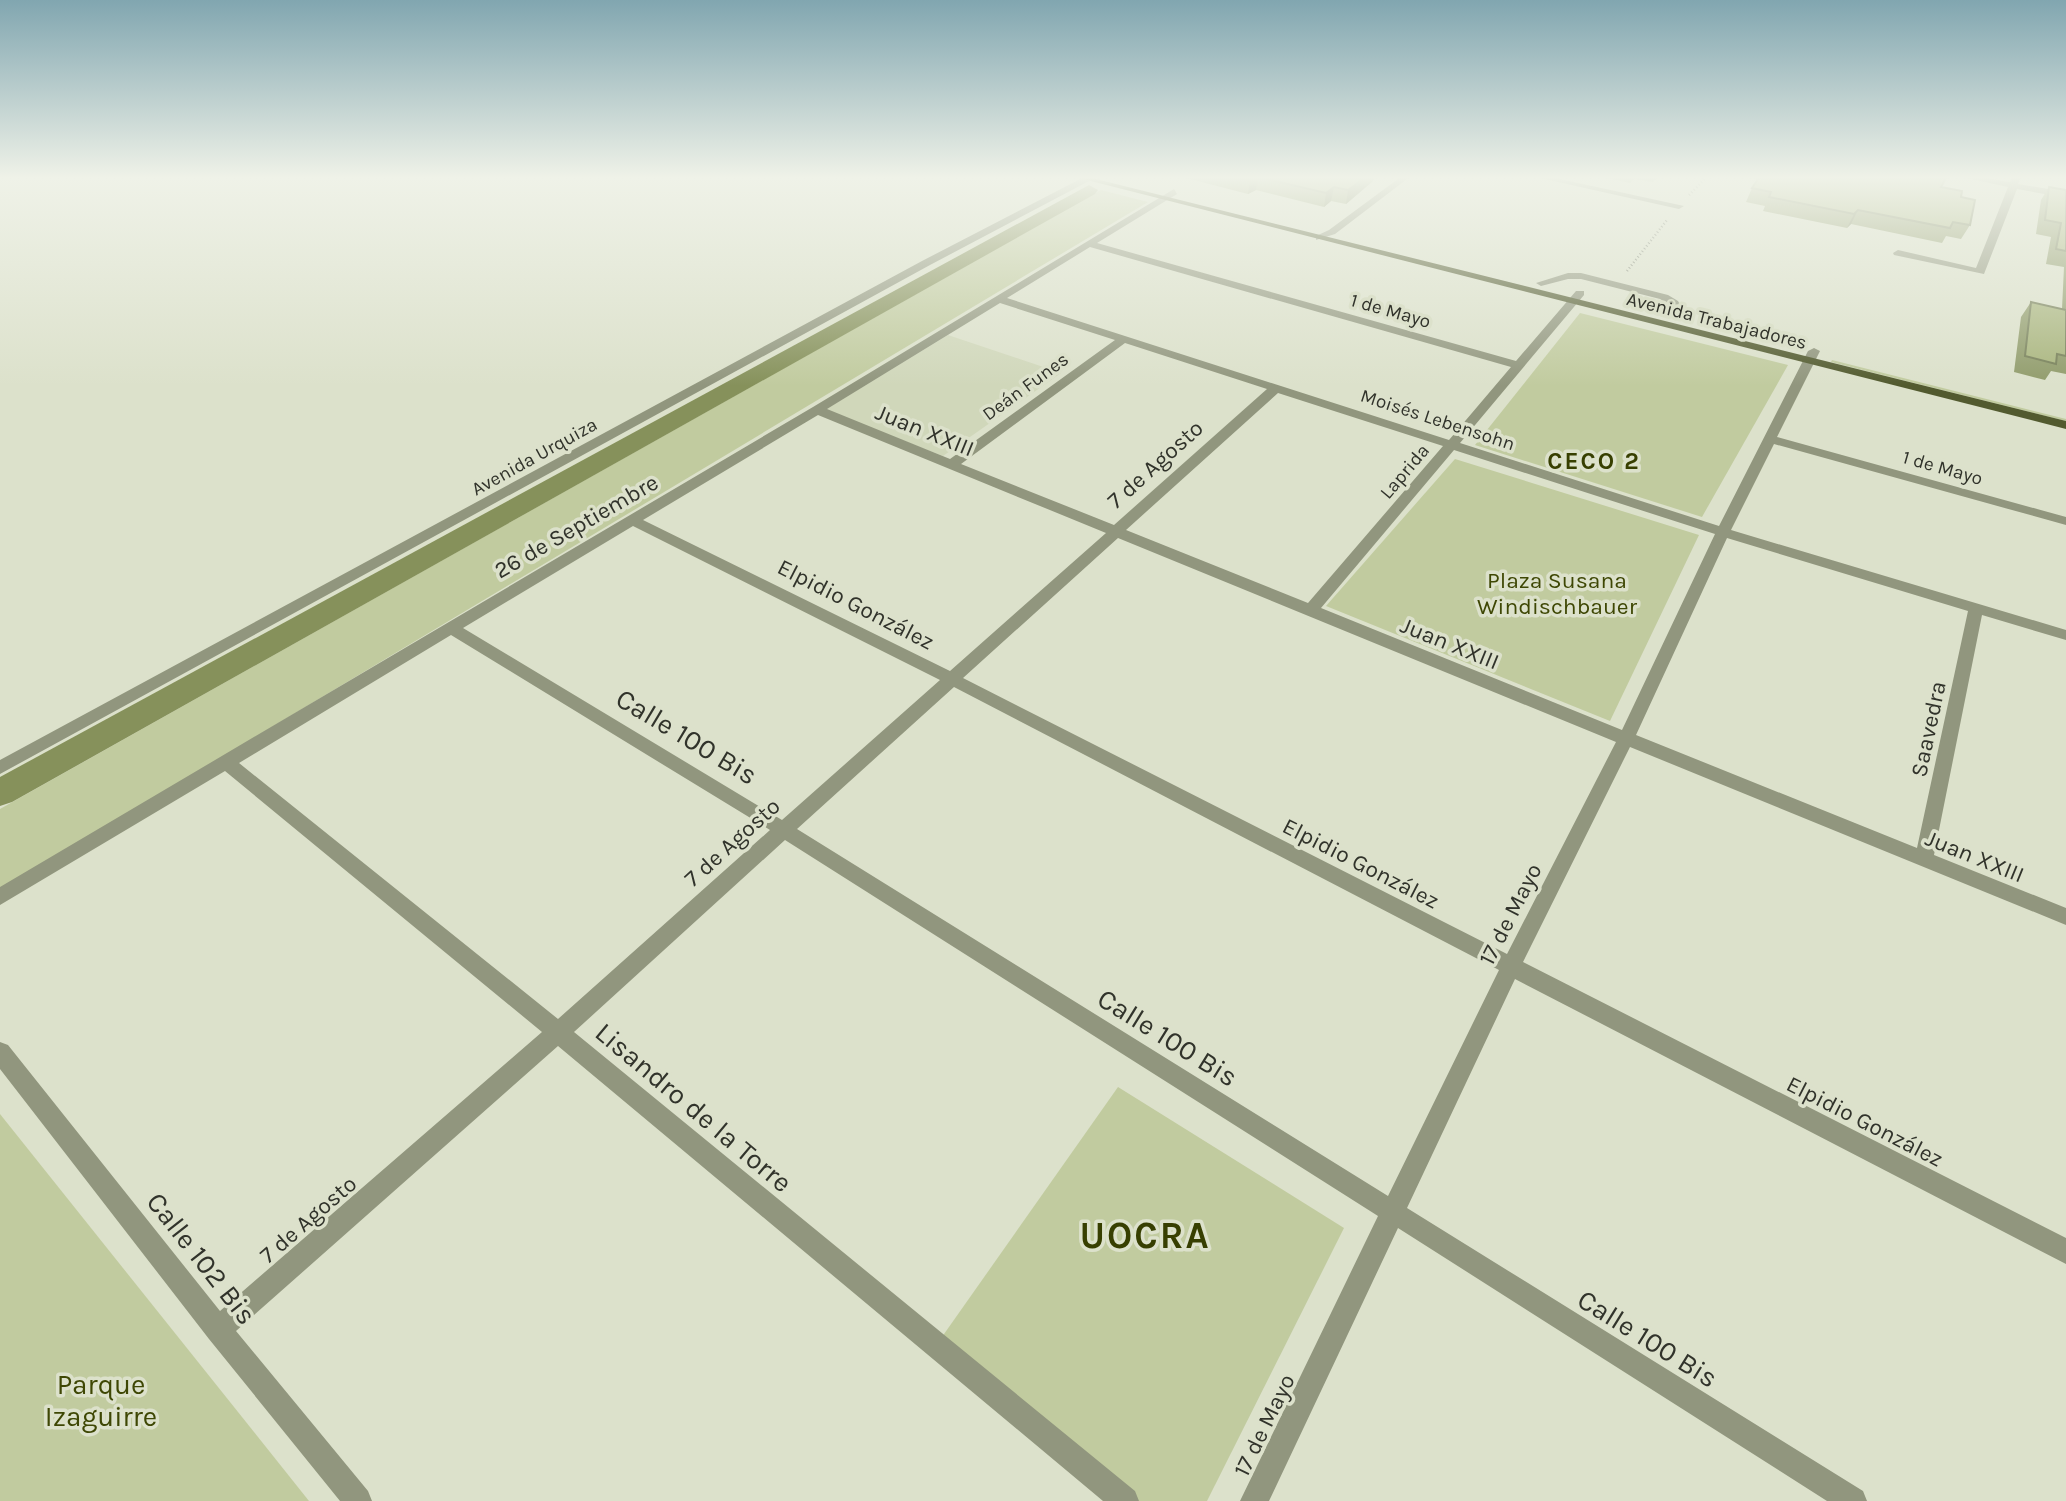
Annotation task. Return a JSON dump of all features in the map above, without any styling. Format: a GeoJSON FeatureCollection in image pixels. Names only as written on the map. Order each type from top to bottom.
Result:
{"type":"FeatureCollection","features":[{"type":"Feature","properties":{"kind":"main road","name":"Avenida Trabajadores"},"geometry":{"type":"LineString","coordinates":[[1354,246],[1683,319],[2066,425]]}},
{"type":"Feature","properties":{"kind":"main road","name":"Avenida Trabajadores"},"geometry":{"type":"LineString","coordinates":[[1390,246],[1541,283],[1577,297],[1811,356],[2066,414]]}},
{"type":"Feature","properties":{"kind":"street","name":"Avenida Urquiza"},"geometry":{"type":"LineString","coordinates":[[0,768],[958,246]]}},
{"type":"Feature","properties":{"kind":"street","name":"26 de Septiembre"},"geometry":{"type":"LineString","coordinates":[[0,897],[1087,246]]}},
{"type":"Feature","properties":{"kind":"street","name":"1 de Mayo"},"geometry":{"type":"LineString","coordinates":[[1097,246],[1520,366]]}},
{"type":"Feature","properties":{"kind":"street"},"geometry":{"type":"LineString","coordinates":[[1898,253],[1980,272],[1990,246]]}},
{"type":"Feature","properties":{"kind":"street"},"geometry":{"type":"LineString","coordinates":[[1541,283],[1568,275],[1664,297],[1674,303],[1683,319]]}},
{"type":"Feature","properties":{"kind":"street","name":"Laprida"},"geometry":{"type":"LineString","coordinates":[[1311,610],[1577,297]]}},
{"type":"Feature","properties":{"kind":"street","name":"Moisés Lebensohn"},"geometry":{"type":"LineString","coordinates":[[999,299],[1723,532],[2066,635]]}},
{"type":"Feature","properties":{"kind":"street","name":"Deán Funes"},"geometry":{"type":"LineString","coordinates":[[951,465],[1123,339]]}},
{"type":"Feature","properties":{"kind":"street","name":"17 de Mayo"},"geometry":{"type":"LineString","coordinates":[[1254,1501],[1510,968],[1626,739],[1723,532],[1811,356]]}},
{"type":"Feature","properties":{"kind":"street","name":"7 de Agosto"},"geometry":{"type":"LineString","coordinates":[[218,1330],[558,1032],[1276,388]]}},
{"type":"Feature","properties":{"kind":"street","name":"Juan XXIII"},"geometry":{"type":"LineString","coordinates":[[817,410],[2066,917]]}},
{"type":"Feature","properties":{"kind":"street","name":"1 de Mayo"},"geometry":{"type":"LineString","coordinates":[[1769,439],[2066,522]]}},
{"type":"Feature","properties":{"kind":"street","name":"Elpidio González"},"geometry":{"type":"LineString","coordinates":[[632,520],[952,679],[1510,968],[2066,1251]]}},
{"type":"Feature","properties":{"kind":"street","name":"Saavedra"},"geometry":{"type":"LineString","coordinates":[[1924,860],[1976,607]]}},
{"type":"Feature","properties":{"kind":"street","name":"Calle 100 Bis"},"geometry":{"type":"LineString","coordinates":[[449,627],[783,829],[1853,1501]]}},
{"type":"Feature","properties":{"kind":"street","name":"Lisandro de la Torre"},"geometry":{"type":"LineString","coordinates":[[223,761],[558,1032],[1125,1501]]}},
{"type":"Feature","properties":{"kind":"street","name":"Calle 102 Bis"},"geometry":{"type":"LineString","coordinates":[[0,1052],[218,1330],[358,1501]]}},
{"type":"Feature","properties":{"kind":"path"},"geometry":{"type":"LineString","coordinates":[[1615,285],[1647,246]]}},
{"type":"Feature","properties":{"kind":"shaded area"},"geometry":{"type":"Polygon","coordinates":[[[948,335],[1061,373],[943,456],[825,410],[948,335]]]}},
{"type":"Feature","properties":{"kind":"green space"},"geometry":{"type":"Polygon","coordinates":[[[1001,246],[1075,246],[0,890],[0,809],[1001,246]]]}},
{"type":"Feature","properties":{"kind":"green space","name":"Plaza Susana Windischbauer"},"geometry":{"type":"Polygon","coordinates":[[[1580,313],[1788,365],[1702,517],[1475,445],[1580,313]]]}},
{"type":"Feature","properties":{"kind":"green space"},"geometry":{"type":"Polygon","coordinates":[[[1832,360],[2066,419],[2066,421],[1831,362],[1832,360]]]}},
{"type":"Feature","properties":{"kind":"green space","name":"Plaza Susana Windischbauer"},"geometry":{"type":"Polygon","coordinates":[[[1455,459],[1699,535],[1610,721],[1326,606],[1455,459]]]}},
{"type":"Feature","properties":{"kind":"green space"},"geometry":{"type":"Polygon","coordinates":[[[1118,1087],[1344,1228],[1207,1501],[1135,1501],[937,1344],[1118,1087]]]}},
{"type":"Feature","properties":{"kind":"green space","name":"Parque Izaguirre"},"geometry":{"type":"Polygon","coordinates":[[[0,1114],[309,1501],[0,1501],[0,1114]]]}},
{"type":"Feature","properties":{"kind":"building"},"geometry":{"type":"Polygon","coordinates":[[[2057,246],[2066,246],[2066,251],[2056,249],[2057,246]]]}},
{"type":"Feature","properties":{"kind":"building"},"geometry":{"type":"Polygon","coordinates":[[[2031,302],[2066,310],[2066,356],[2057,354],[2056,364],[2025,356],[2031,302]]]}},
{"type":"Feature","properties":{"kind":"waterway"},"geometry":{"type":"LineString","coordinates":[[0,793],[988,246]]}},
{"type":"Feature","properties":{"kind":"district","name":"CECO 2"},"geometry":{"type":"Point","coordinates":[1594,461]}},
{"type":"Feature","properties":{"kind":"district","name":"UOCRA"},"geometry":{"type":"Point","coordinates":[1145,1235]}}]}
